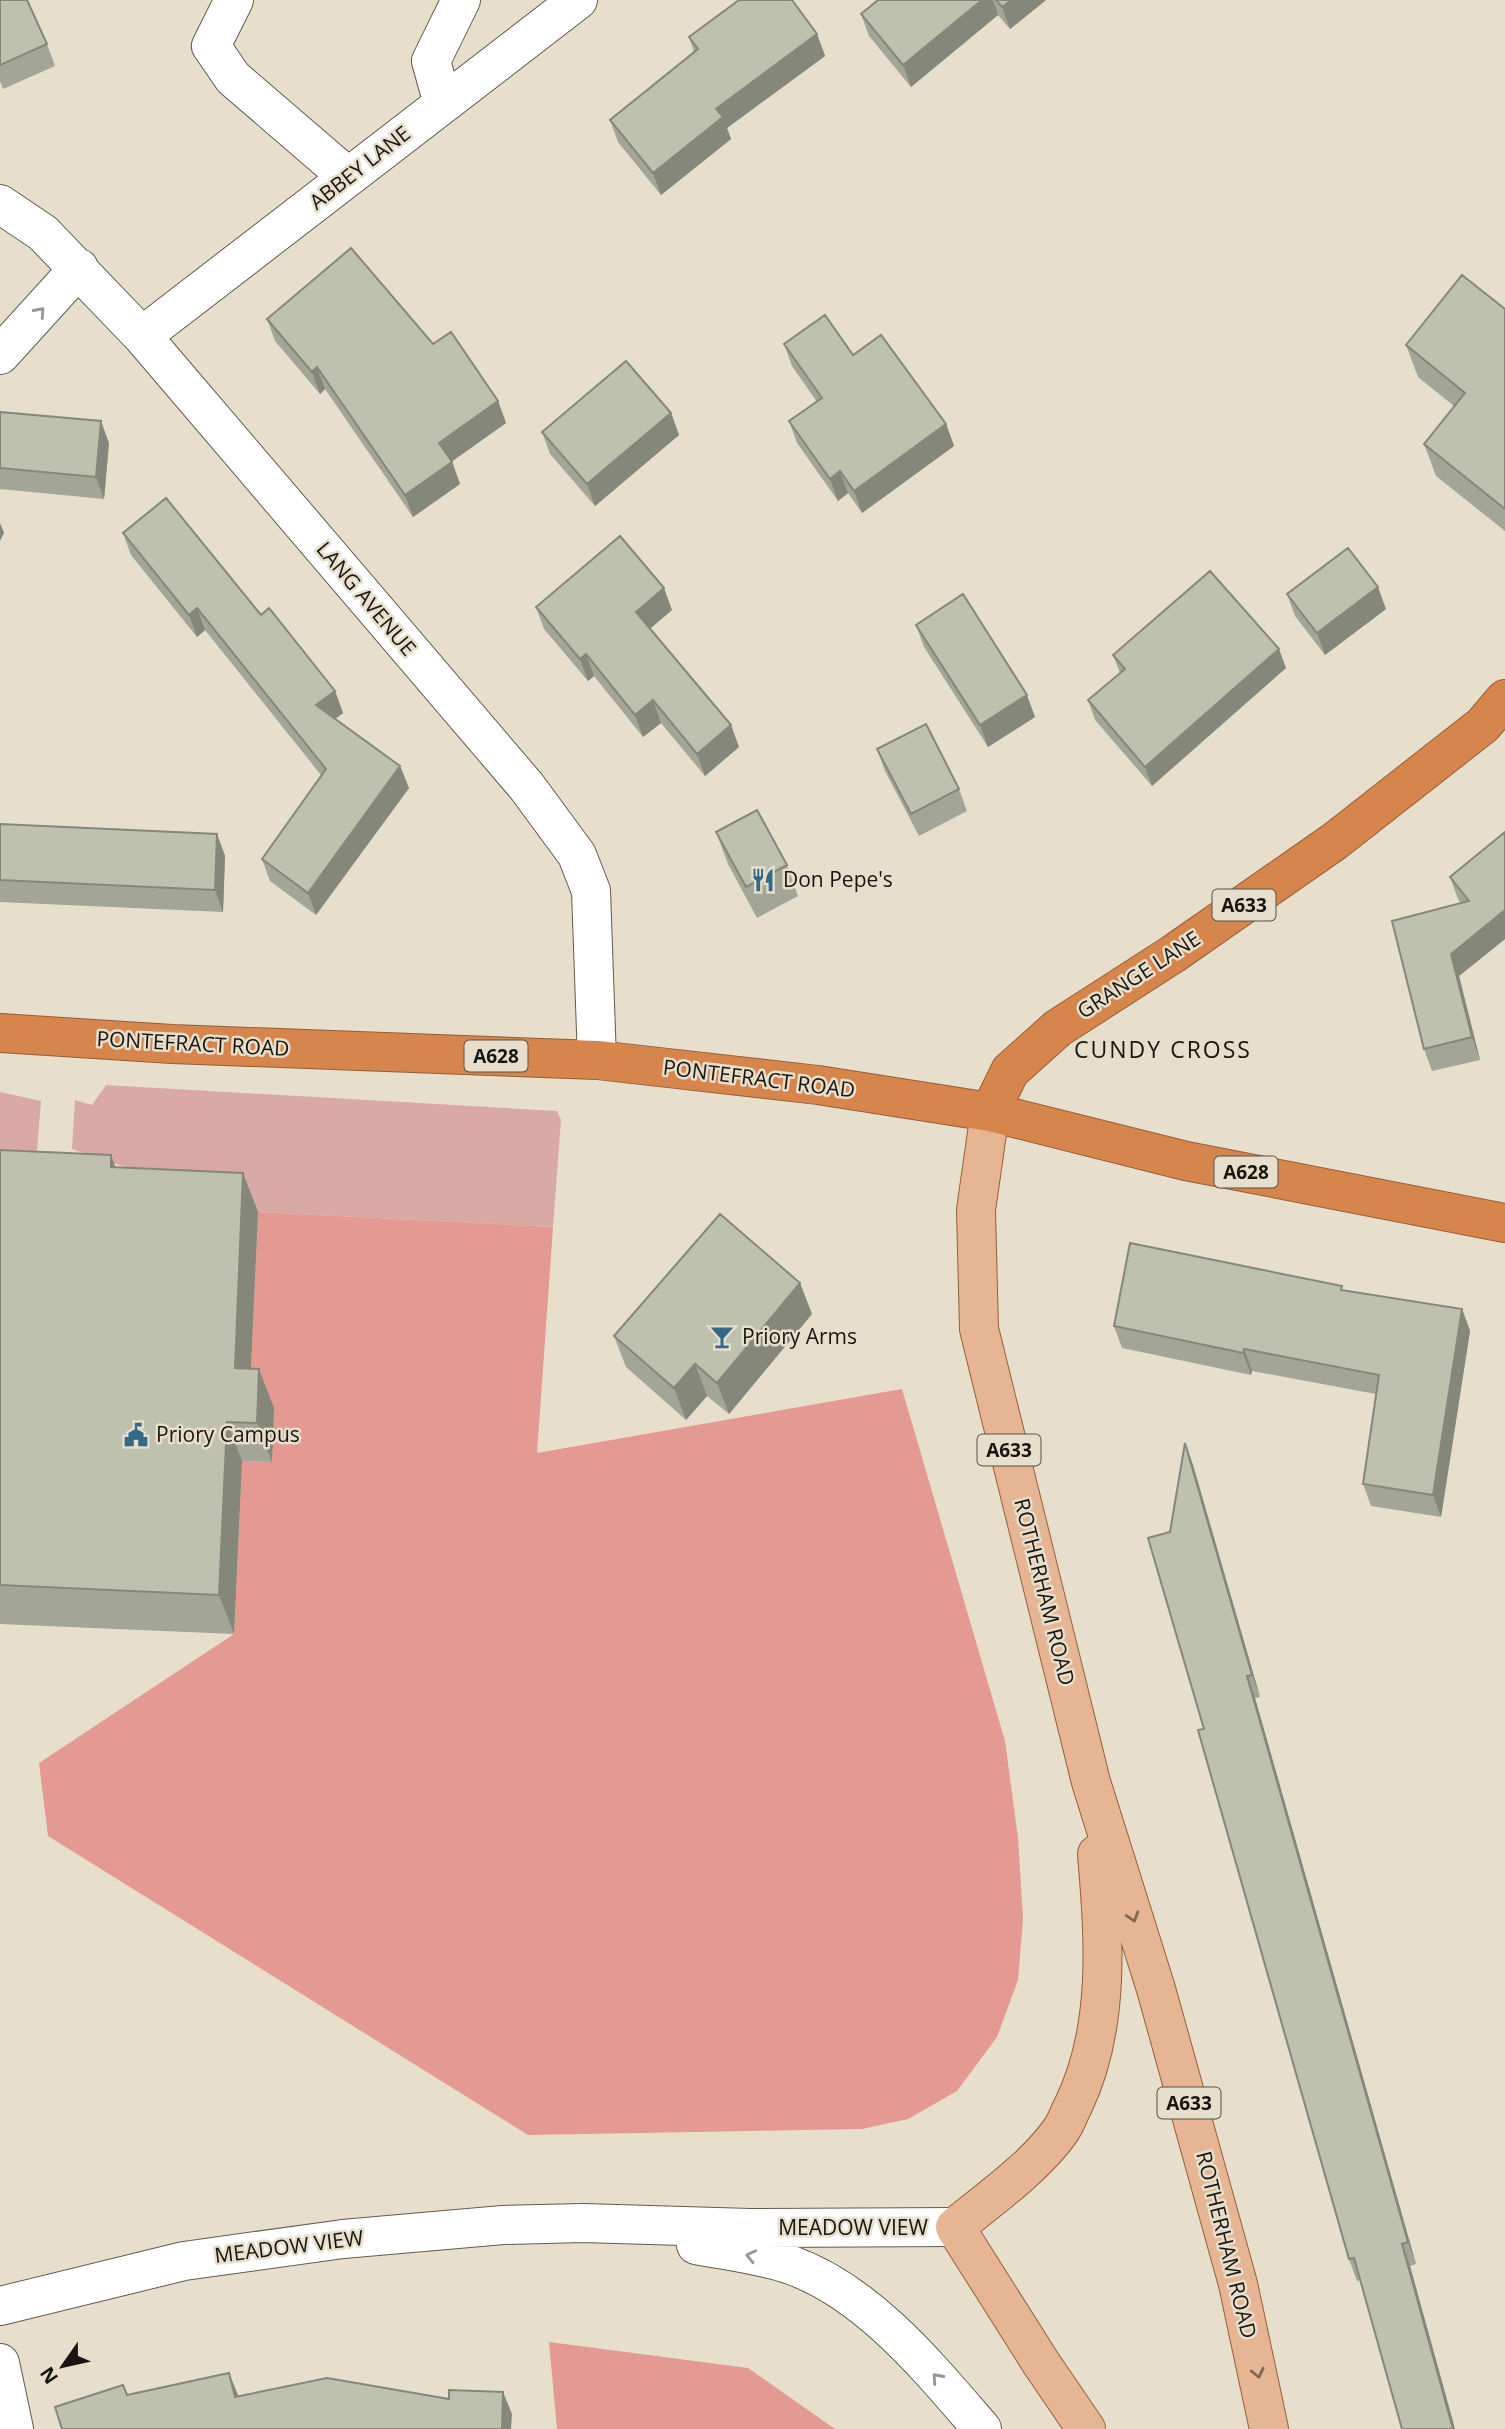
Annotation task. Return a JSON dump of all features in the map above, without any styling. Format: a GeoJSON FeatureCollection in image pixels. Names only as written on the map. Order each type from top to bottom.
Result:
{"type":"FeatureCollection","features":[{"type":"Feature","properties":{"kind":"highway","name":"GRANGE LANE"},"geometry":{"type":"LineString","coordinates":[[990,1112],[1010,1071],[1058,1028],[1173,954],[1335,841],[1483,725],[1505,699]]}},
{"type":"Feature","properties":{"kind":"highway","name":"PONTEFRACT ROAD"},"geometry":{"type":"LineString","coordinates":[[0,1033],[172,1044],[597,1060],[818,1085],[990,1112],[1186,1161],[1505,1223]]}},
{"type":"Feature","properties":{"kind":"main road","name":"ROTHERHAM ROAD"},"geometry":{"type":"LineString","coordinates":[[990,1112],[976,1210],[979,1329],[1091,1782],[1194,2117],[1238,2284],[1269,2429]]}},
{"type":"Feature","properties":{"kind":"main road","name":"ROTHERHAM ROAD"},"geometry":{"type":"LineString","coordinates":[[955,2227],[1018,2176],[1062,2129],[1085,2080],[1100,2012],[1103,1927],[1091,1782]]}},
{"type":"Feature","properties":{"kind":"main road"},"geometry":{"type":"LineString","coordinates":[[955,2227],[1086,2429]]}},
{"type":"Feature","properties":{"kind":"street"},"geometry":{"type":"LineString","coordinates":[[234,0],[211,46],[233,78],[348,177]]}},
{"type":"Feature","properties":{"kind":"street"},"geometry":{"type":"LineString","coordinates":[[443,104],[431,61],[461,0]]}},
{"type":"Feature","properties":{"kind":"street","name":"ABBEY LANE"},"geometry":{"type":"LineString","coordinates":[[142,336],[578,0]]}},
{"type":"Feature","properties":{"kind":"street","name":"LANG AVENUE"},"geometry":{"type":"LineString","coordinates":[[0,204],[43,233],[142,336],[527,788],[577,855],[591,891],[597,1060]]}},
{"type":"Feature","properties":{"kind":"street"},"geometry":{"type":"LineString","coordinates":[[0,355],[79,268]]}},
{"type":"Feature","properties":{"kind":"street","name":"MEADOW VIEW"},"geometry":{"type":"LineString","coordinates":[[583,2224],[791,2265],[829,2283],[872,2313],[934,2374],[982,2429]]}},
{"type":"Feature","properties":{"kind":"street","name":"MEADOW VIEW"},"geometry":{"type":"LineString","coordinates":[[0,2306],[184,2261],[343,2239],[503,2225],[955,2227]]}},
{"type":"Feature","properties":{"kind":"street"},"geometry":{"type":"LineString","coordinates":[[0,2363],[15,2429]]}},
{"type":"Feature","properties":{"kind":"shaded area"},"geometry":{"type":"Polygon","coordinates":[[[106,1085],[557,1111],[561,1120],[553,1227],[258,1212],[72,1149],[75,1100],[92,1105],[106,1085]]]}},
{"type":"Feature","properties":{"kind":"shaded area"},"geometry":{"type":"Polygon","coordinates":[[[0,1092],[41,1101],[37,1150],[28,1162],[0,1175],[0,1092]]]}},
{"type":"Feature","properties":{"kind":"shaded area"},"geometry":{"type":"Polygon","coordinates":[[[258,1212],[553,1227],[537,1453],[902,1389],[1005,1741],[1018,1838],[1023,1919],[1018,1980],[997,2037],[957,2091],[908,2119],[862,2129],[528,2135],[48,1836],[39,1763],[234,1634],[242,1461],[272,1462],[273,1409],[249,1407],[258,1212]]]}},
{"type":"Feature","properties":{"kind":"shaded area"},"geometry":{"type":"Polygon","coordinates":[[[549,2342],[748,2368],[835,2429],[557,2429],[549,2342]]]}},
{"type":"Feature","properties":{"kind":"building"},"geometry":{"type":"Polygon","coordinates":[[[0,0],[27,0],[47,44],[0,65],[0,0]]]}},
{"type":"Feature","properties":{"kind":"building"},"geometry":{"type":"Polygon","coordinates":[[[739,0],[792,0],[817,34],[716,109],[723,117],[653,173],[610,120],[698,49],[689,37],[739,0]]]}},
{"type":"Feature","properties":{"kind":"building"},"geometry":{"type":"Polygon","coordinates":[[[878,0],[982,0],[903,65],[861,14],[878,0]]]}},
{"type":"Feature","properties":{"kind":"building"},"geometry":{"type":"Polygon","coordinates":[[[996,0],[1011,0],[1002,7],[996,0]]]}},
{"type":"Feature","properties":{"kind":"building"},"geometry":{"type":"Polygon","coordinates":[[[351,248],[433,344],[451,332],[498,401],[439,443],[452,462],[405,495],[317,367],[312,372],[267,319],[351,248]]]}},
{"type":"Feature","properties":{"kind":"building"},"geometry":{"type":"Polygon","coordinates":[[[1462,275],[1505,309],[1505,509],[1424,444],[1465,393],[1406,345],[1462,275]]]}},
{"type":"Feature","properties":{"kind":"building"},"geometry":{"type":"Polygon","coordinates":[[[825,315],[853,355],[881,335],[946,424],[854,491],[840,471],[830,479],[789,421],[822,398],[784,344],[825,315]]]}},
{"type":"Feature","properties":{"kind":"building"},"geometry":{"type":"Polygon","coordinates":[[[626,361],[671,413],[587,484],[542,432],[626,361]]]}},
{"type":"Feature","properties":{"kind":"building"},"geometry":{"type":"Polygon","coordinates":[[[0,412],[101,421],[96,477],[0,468],[0,412]]]}},
{"type":"Feature","properties":{"kind":"building"},"geometry":{"type":"Polygon","coordinates":[[[166,498],[261,615],[269,608],[335,691],[316,705],[400,766],[308,893],[262,859],[326,769],[197,608],[189,615],[123,533],[166,498]]]}},
{"type":"Feature","properties":{"kind":"building"},"geometry":{"type":"Polygon","coordinates":[[[620,536],[664,588],[636,612],[731,725],[697,754],[653,700],[635,715],[586,654],[580,659],[536,607],[620,536]]]}},
{"type":"Feature","properties":{"kind":"building"},"geometry":{"type":"Polygon","coordinates":[[[1348,548],[1378,587],[1317,633],[1287,594],[1348,548]]]}},
{"type":"Feature","properties":{"kind":"building"},"geometry":{"type":"Polygon","coordinates":[[[1210,571],[1279,649],[1145,767],[1088,700],[1125,669],[1113,655],[1210,571]]]}},
{"type":"Feature","properties":{"kind":"building"},"geometry":{"type":"Polygon","coordinates":[[[963,594],[1027,695],[980,725],[916,625],[963,594]]]}},
{"type":"Feature","properties":{"kind":"building"},"geometry":{"type":"Polygon","coordinates":[[[926,724],[959,789],[911,814],[877,749],[926,724]]]}},
{"type":"Feature","properties":{"kind":"building"},"geometry":{"type":"Polygon","coordinates":[[[757,810],[787,865],[746,887],[716,832],[757,810]]]}},
{"type":"Feature","properties":{"kind":"building"},"geometry":{"type":"Polygon","coordinates":[[[0,824],[217,834],[215,890],[0,880],[0,824]]]}},
{"type":"Feature","properties":{"kind":"building"},"geometry":{"type":"Polygon","coordinates":[[[1505,832],[1505,910],[1451,954],[1472,1037],[1424,1049],[1392,921],[1469,901],[1450,877],[1505,832]]]}},
{"type":"Feature","properties":{"kind":"building","name":"Priory Campus"},"geometry":{"type":"Polygon","coordinates":[[[0,1150],[111,1155],[111,1167],[243,1173],[235,1368],[259,1369],[257,1423],[227,1422],[219,1595],[0,1585],[0,1150]]]}},
{"type":"Feature","properties":{"kind":"building","name":"Priory Arms"},"geometry":{"type":"Polygon","coordinates":[[[720,1214],[800,1283],[717,1383],[695,1364],[674,1388],[614,1336],[720,1214]]]}},
{"type":"Feature","properties":{"kind":"building"},"geometry":{"type":"Polygon","coordinates":[[[1130,1243],[1342,1286],[1341,1290],[1462,1309],[1433,1495],[1363,1484],[1379,1375],[1244,1349],[1243,1353],[1114,1326],[1130,1243]]]}},
{"type":"Feature","properties":{"kind":"building"},"geometry":{"type":"Polygon","coordinates":[[[1185,1443],[1252,1675],[1247,1676],[1408,2242],[1402,2244],[1453,2429],[1402,2429],[1354,2258],[1349,2259],[1198,1730],[1204,1729],[1148,1538],[1170,1532],[1185,1443]]]}},
{"type":"Feature","properties":{"kind":"building"},"geometry":{"type":"Polygon","coordinates":[[[229,2373],[235,2397],[327,2378],[449,2399],[449,2390],[503,2392],[502,2429],[62,2429],[55,2407],[123,2385],[127,2395],[229,2373]]]}},
{"type":"Feature","properties":{"kind":"place","name":"Don Pepe's"},"geometry":{"type":"Point","coordinates":[763,880]}},
{"type":"Feature","properties":{"kind":"place","name":"Priory Arms"},"geometry":{"type":"Point","coordinates":[722,1337]}},
{"type":"Feature","properties":{"kind":"place","name":"Priory Campus"},"geometry":{"type":"Point","coordinates":[136,1435]}},
{"type":"Feature","properties":{"kind":"district","name":"CUNDY CROSS"},"geometry":{"type":"Point","coordinates":[1163,1050]}}]}
